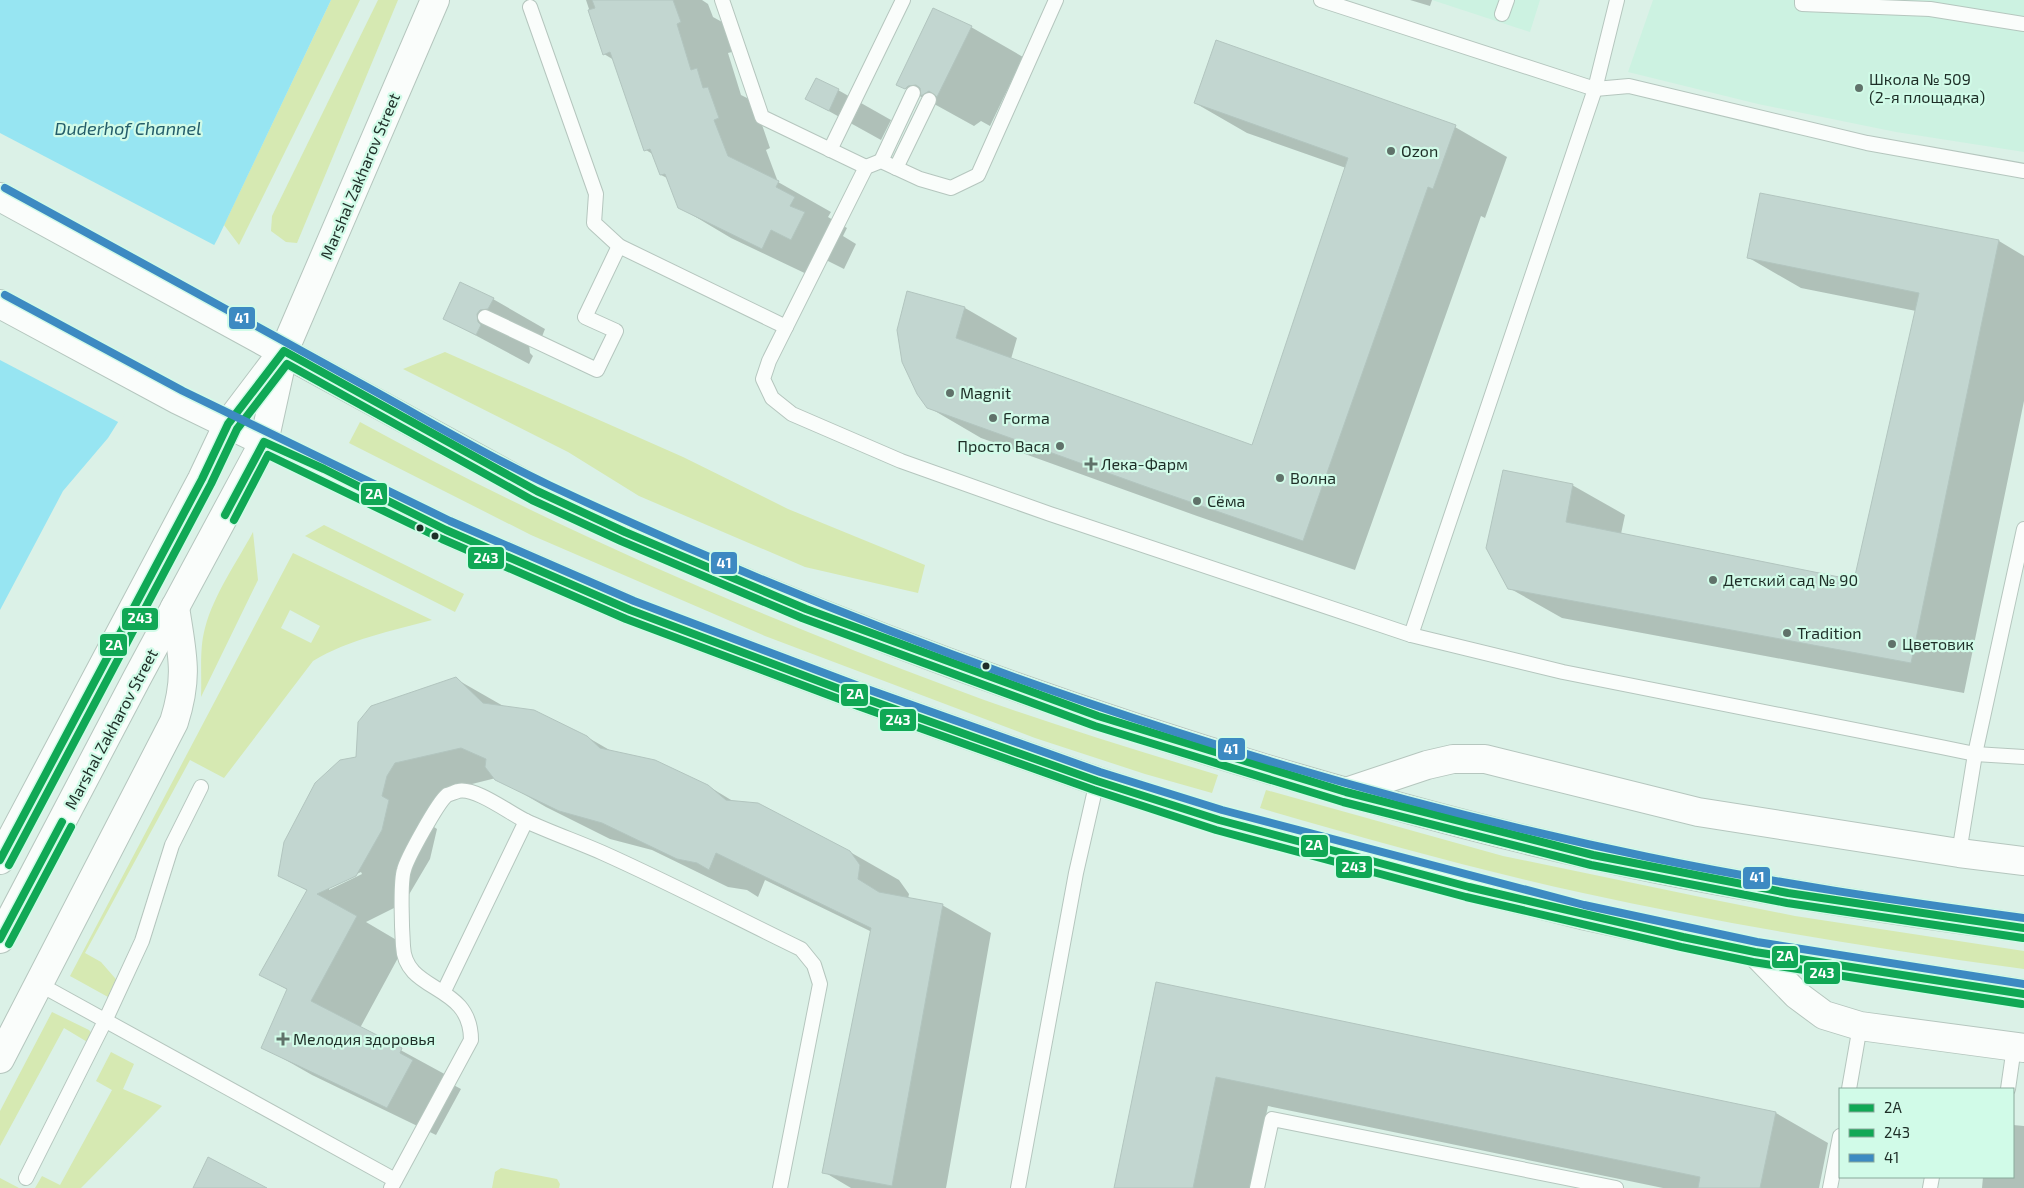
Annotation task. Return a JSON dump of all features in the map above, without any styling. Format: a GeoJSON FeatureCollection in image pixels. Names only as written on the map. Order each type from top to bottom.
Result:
{"type":"FeatureCollection","features":[{"type":"Feature","properties":{"kind":"street","name":"Marshal Zakharov Street"},"geometry":{"type":"LineString","coordinates":[[0,939],[264,442],[284,351],[435,0]]}},
{"type":"Feature","properties":{"kind":"street"},"geometry":{"type":"LineString","coordinates":[[0,197],[537,491],[625,532],[806,608],[898,644],[1098,716],[1346,792],[1593,856],[1788,893],[2024,928]]}},
{"type":"Feature","properties":{"kind":"street"},"geometry":{"type":"LineString","coordinates":[[0,304],[178,400],[324,469],[446,530],[630,610],[851,694],[1097,781],[1219,820],[1459,885],[1582,914],[1755,952],[2024,994]]}},
{"type":"Feature","properties":{"kind":"street","name":"Marshal Zakharov Street"},"geometry":{"type":"LineString","coordinates":[[0,860],[202,479],[228,424],[284,351]]}},
{"type":"Feature","properties":{"kind":"street"},"geometry":{"type":"LineString","coordinates":[[0,1059],[174,722],[183,695],[185,668],[175,607]]}},
{"type":"Feature","properties":{"kind":"street"},"geometry":{"type":"LineString","coordinates":[[1346,792],[1427,765],[1453,759],[1484,759],[1698,812],[1959,853],[2024,861]]}},
{"type":"Feature","properties":{"kind":"street"},"geometry":{"type":"LineString","coordinates":[[1755,952],[1796,995],[1824,1015],[1860,1026],[2019,1047]]}},
{"type":"Feature","properties":{"kind":"lane"},"geometry":{"type":"LineString","coordinates":[[722,0],[762,117],[866,167]]}},
{"type":"Feature","properties":{"kind":"lane"},"geometry":{"type":"LineString","coordinates":[[830,150],[903,0]]}},
{"type":"Feature","properties":{"kind":"lane"},"geometry":{"type":"LineString","coordinates":[[881,161],[920,179],[951,188],[978,175],[1056,0]]}},
{"type":"Feature","properties":{"kind":"lane"},"geometry":{"type":"LineString","coordinates":[[1321,0],[1595,89],[1629,86],[1867,143],[2024,171]]}},
{"type":"Feature","properties":{"kind":"lane"},"geometry":{"type":"LineString","coordinates":[[1411,635],[1595,89],[1617,0]]}},
{"type":"Feature","properties":{"kind":"lane"},"geometry":{"type":"LineString","coordinates":[[1802,0],[1802,4],[1930,9],[2024,24]]}},
{"type":"Feature","properties":{"kind":"lane"},"geometry":{"type":"LineString","coordinates":[[530,7],[596,194],[594,223],[619,246],[786,327]]}},
{"type":"Feature","properties":{"kind":"lane"},"geometry":{"type":"LineString","coordinates":[[913,93],[881,161],[866,167],[769,361],[763,379],[772,398],[792,414],[929,471],[1302,600],[1411,635],[1563,672],[1975,754],[2024,758]]}},
{"type":"Feature","properties":{"kind":"lane"},"geometry":{"type":"LineString","coordinates":[[896,168],[929,100]]}},
{"type":"Feature","properties":{"kind":"lane"},"geometry":{"type":"LineString","coordinates":[[485,317],[597,370],[616,331],[585,317],[619,246]]}},
{"type":"Feature","properties":{"kind":"lane"},"geometry":{"type":"LineString","coordinates":[[1959,853],[1975,754],[2024,529]]}},
{"type":"Feature","properties":{"kind":"lane"},"geometry":{"type":"LineString","coordinates":[[1018,1188],[1076,873],[1097,781]]}},
{"type":"Feature","properties":{"kind":"lane"},"geometry":{"type":"LineString","coordinates":[[26,1178],[105,1021],[142,940],[172,845],[202,787]]}},
{"type":"Feature","properties":{"kind":"lane"},"geometry":{"type":"LineString","coordinates":[[39,984],[393,1184],[448,1085],[470,1040],[471,1026],[464,1011],[444,991],[414,975],[405,963],[404,871],[437,807],[447,796],[460,791],[474,793],[526,821],[603,853],[801,949],[814,965],[820,984],[780,1188]]}},
{"type":"Feature","properties":{"kind":"lane"},"geometry":{"type":"LineString","coordinates":[[444,991],[526,821]]}},
{"type":"Feature","properties":{"kind":"lane"},"geometry":{"type":"LineString","coordinates":[[1849,1088],[1860,1026]]}},
{"type":"Feature","properties":{"kind":"lane"},"geometry":{"type":"LineString","coordinates":[[2008,1088],[2019,1047]]}},
{"type":"Feature","properties":{"kind":"lane"},"geometry":{"type":"LineString","coordinates":[[1257,1188],[1272,1119],[1616,1188]]}},
{"type":"Feature","properties":{"kind":"lane"},"geometry":{"type":"LineString","coordinates":[[1830,1188],[1839,1141]]}},
{"type":"Feature","properties":{"kind":"shaded area"},"geometry":{"type":"Polygon","coordinates":[[[1432,0],[1540,0],[1530,32],[1432,0]]]}},
{"type":"Feature","properties":{"kind":"shaded area","name":"Школа № 509 (2-я площадка)"},"geometry":{"type":"Polygon","coordinates":[[[1653,0],[2024,0],[2024,152],[1896,132],[1758,104],[1628,72],[1653,0]]]}},
{"type":"Feature","properties":{"kind":"green space"},"geometry":{"type":"Polygon","coordinates":[[[331,0],[360,0],[239,245],[224,225],[331,0]]]}},
{"type":"Feature","properties":{"kind":"green space"},"geometry":{"type":"Polygon","coordinates":[[[378,0],[398,0],[297,243],[286,242],[271,231],[272,216],[378,0]]]}},
{"type":"Feature","properties":{"kind":"green space"},"geometry":{"type":"Polygon","coordinates":[[[445,352],[683,457],[788,509],[925,565],[918,593],[805,567],[639,496],[568,452],[403,369],[445,352]]]}},
{"type":"Feature","properties":{"kind":"green space"},"geometry":{"type":"Polygon","coordinates":[[[360,422],[431,460],[577,532],[651,566],[800,629],[1018,712],[1218,775],[1212,793],[1145,774],[1035,738],[765,636],[531,535],[349,443],[360,422]]]}},
{"type":"Feature","properties":{"kind":"green space"},"geometry":{"type":"Polygon","coordinates":[[[324,525],[464,594],[455,612],[305,536],[324,525]]]}},
{"type":"Feature","properties":{"kind":"green space"},"geometry":{"type":"Polygon","coordinates":[[[253,532],[258,580],[201,697],[201,653],[203,636],[209,615],[220,591],[253,532]]]}},
{"type":"Feature","properties":{"kind":"green space"},"geometry":{"type":"Polygon","coordinates":[[[293,553],[432,620],[356,641],[313,661],[224,778],[190,760],[85,953],[101,962],[121,985],[113,997],[108,997],[70,976],[293,553]],[[290,610],[281,628],[311,643],[320,626],[290,610]]]}},
{"type":"Feature","properties":{"kind":"green space"},"geometry":{"type":"Polygon","coordinates":[[[1266,790],[1503,856],[1795,916],[2024,951],[2024,969],[1858,945],[1748,926],[1542,884],[1421,853],[1260,808],[1266,790]]]}},
{"type":"Feature","properties":{"kind":"green space"},"geometry":{"type":"Polygon","coordinates":[[[52,1012],[89,1030],[92,1034],[89,1043],[64,1028],[0,1146],[0,1111],[52,1012]]]}},
{"type":"Feature","properties":{"kind":"green space"},"geometry":{"type":"Polygon","coordinates":[[[111,1052],[134,1064],[123,1089],[162,1106],[81,1188],[35,1188],[42,1176],[60,1185],[112,1090],[96,1081],[111,1052]]]}},
{"type":"Feature","properties":{"kind":"green space"},"geometry":{"type":"Polygon","coordinates":[[[501,1168],[557,1179],[560,1184],[559,1188],[492,1188],[495,1172],[501,1168]]]}},
{"type":"Feature","properties":{"kind":"green space"},"geometry":{"type":"Polygon","coordinates":[[[0,1178],[19,1188],[0,1188],[0,1178]]]}},
{"type":"Feature","properties":{"kind":"water","name":"Duderhof Channel"},"geometry":{"type":"Polygon","coordinates":[[[0,0],[331,0],[218,238],[120,419],[108,438],[63,491],[0,610],[0,0]]]}},
{"type":"Feature","properties":{"kind":"pier"},"geometry":{"type":"Polygon","coordinates":[[[0,133],[216,246],[120,423],[0,360],[0,133]]]}},
{"type":"Feature","properties":{"kind":"building"},"geometry":{"type":"Polygon","coordinates":[[[592,0],[673,0],[681,22],[677,24],[691,70],[697,68],[703,88],[708,87],[719,118],[714,120],[728,156],[779,181],[776,187],[795,197],[790,206],[805,212],[791,240],[771,230],[762,249],[678,208],[665,174],[660,175],[650,149],[644,151],[610,52],[603,55],[588,10],[595,8],[592,0]]]}},
{"type":"Feature","properties":{"kind":"building"},"geometry":{"type":"Polygon","coordinates":[[[933,8],[972,26],[937,97],[929,91],[921,96],[920,88],[916,85],[908,86],[905,89],[896,85],[933,8]]]}},
{"type":"Feature","properties":{"kind":"building"},"geometry":{"type":"Polygon","coordinates":[[[1216,40],[1456,125],[1433,189],[1428,187],[1303,541],[927,408],[917,394],[902,362],[897,330],[907,291],[965,307],[956,338],[1252,445],[1348,158],[1194,103],[1216,40]]]}},
{"type":"Feature","properties":{"kind":"building"},"geometry":{"type":"Polygon","coordinates":[[[816,78],[839,89],[829,111],[805,99],[816,78]]]}},
{"type":"Feature","properties":{"kind":"building"},"geometry":{"type":"Polygon","coordinates":[[[1760,193],[1999,240],[1911,663],[1508,589],[1486,548],[1503,470],[1573,484],[1566,522],[1854,580],[1919,293],[1747,258],[1760,193]]]}},
{"type":"Feature","properties":{"kind":"building"},"geometry":{"type":"Polygon","coordinates":[[[460,282],[494,298],[488,309],[480,310],[477,314],[478,322],[481,325],[476,335],[443,319],[460,282]]]}},
{"type":"Feature","properties":{"kind":"building"},"geometry":{"type":"Polygon","coordinates":[[[456,677],[483,703],[534,710],[587,736],[600,748],[655,760],[708,785],[726,800],[758,803],[850,851],[860,865],[858,879],[879,892],[943,904],[892,1186],[822,1173],[871,928],[716,853],[709,870],[697,863],[677,859],[602,823],[559,811],[495,780],[485,767],[486,759],[461,748],[395,763],[387,776],[382,796],[389,800],[382,830],[356,876],[317,894],[357,916],[311,1001],[402,1048],[400,1053],[413,1060],[387,1108],[261,1048],[287,989],[259,975],[307,890],[278,876],[284,842],[315,783],[340,760],[356,757],[358,722],[371,706],[456,677]]]}},
{"type":"Feature","properties":{"kind":"building"},"geometry":{"type":"Polygon","coordinates":[[[1156,982],[1776,1112],[1760,1188],[1698,1188],[1700,1177],[1216,1077],[1193,1188],[1114,1188],[1156,982]]]}},
{"type":"Feature","properties":{"kind":"building"},"geometry":{"type":"Polygon","coordinates":[[[208,1157],[267,1188],[193,1188],[208,1157]]]}},
{"type":"Feature","properties":{"kind":"transit line","name":"41"},"geometry":{"type":"LineString","coordinates":[[5,188],[457,438],[526,474],[680,544],[814,601],[950,654],[1088,703],[1227,748],[1367,789],[1508,826],[1648,857],[1742,875],[2024,918]]}},
{"type":"Feature","properties":{"kind":"transit line","name":"41"},"geometry":{"type":"LineString","coordinates":[[5,295],[183,391],[450,521],[634,601],[864,688],[1100,772],[1222,810],[1584,905],[1757,942],[2024,984]]}},
{"type":"Feature","properties":{"kind":"transit line","name":"2А"},"geometry":{"type":"LineString","coordinates":[[0,860],[202,479],[228,424],[284,351],[537,491],[625,532],[806,609],[1098,716],[1346,792],[1593,855],[1788,893],[2024,928]]}},
{"type":"Feature","properties":{"kind":"transit line","name":"243"},"geometry":{"type":"LineString","coordinates":[[9,865],[211,484],[237,429],[287,364],[532,500],[621,541],[802,618],[1095,726],[1343,802],[1591,865],[1787,903],[2023,938]]}},
{"type":"Feature","properties":{"kind":"transit line","name":"2А"},"geometry":{"type":"LineString","coordinates":[[225,515],[264,442],[324,469],[446,530],[630,610],[861,697],[1097,781],[1219,820],[1469,887],[1683,937],[1755,952],[2024,994]]}},
{"type":"Feature","properties":{"kind":"transit line","name":"243"},"geometry":{"type":"LineString","coordinates":[[234,520],[268,455],[442,539],[626,619],[858,706],[1094,790],[1216,830],[1466,897],[1681,947],[1753,962],[2022,1004]]}},
{"type":"Feature","properties":{"kind":"transit line","name":"2А"},"geometry":{"type":"LineString","coordinates":[[0,939],[62,822]]}},
{"type":"Feature","properties":{"kind":"transit line","name":"243"},"geometry":{"type":"LineString","coordinates":[[9,944],[71,827]]}},
{"type":"Feature","properties":{"kind":"place","name":"Школа № 509 (2-я площадка)"},"geometry":{"type":"Point","coordinates":[1859,88]}},
{"type":"Feature","properties":{"kind":"place","name":"Ozon"},"geometry":{"type":"Point","coordinates":[1391,151]}},
{"type":"Feature","properties":{"kind":"place","name":"Magnit"},"geometry":{"type":"Point","coordinates":[950,393]}},
{"type":"Feature","properties":{"kind":"place","name":"Forma"},"geometry":{"type":"Point","coordinates":[993,418]}},
{"type":"Feature","properties":{"kind":"place","name":"Просто Вася"},"geometry":{"type":"Point","coordinates":[1060,446]}},
{"type":"Feature","properties":{"kind":"place","name":"Лека-Фарм"},"geometry":{"type":"Point","coordinates":[1091,464]}},
{"type":"Feature","properties":{"kind":"place","name":"Волна"},"geometry":{"type":"Point","coordinates":[1280,478]}},
{"type":"Feature","properties":{"kind":"place","name":"Сёма"},"geometry":{"type":"Point","coordinates":[1197,501]}},
{"type":"Feature","properties":{"kind":"place","name":"Детский сад № 90"},"geometry":{"type":"Point","coordinates":[1713,580]}},
{"type":"Feature","properties":{"kind":"place","name":"Tradition"},"geometry":{"type":"Point","coordinates":[1787,633]}},
{"type":"Feature","properties":{"kind":"place","name":"Цветовик"},"geometry":{"type":"Point","coordinates":[1892,644]}},
{"type":"Feature","properties":{"kind":"place","name":"Мелодия здоровья"},"geometry":{"type":"Point","coordinates":[283,1039]}}]}
